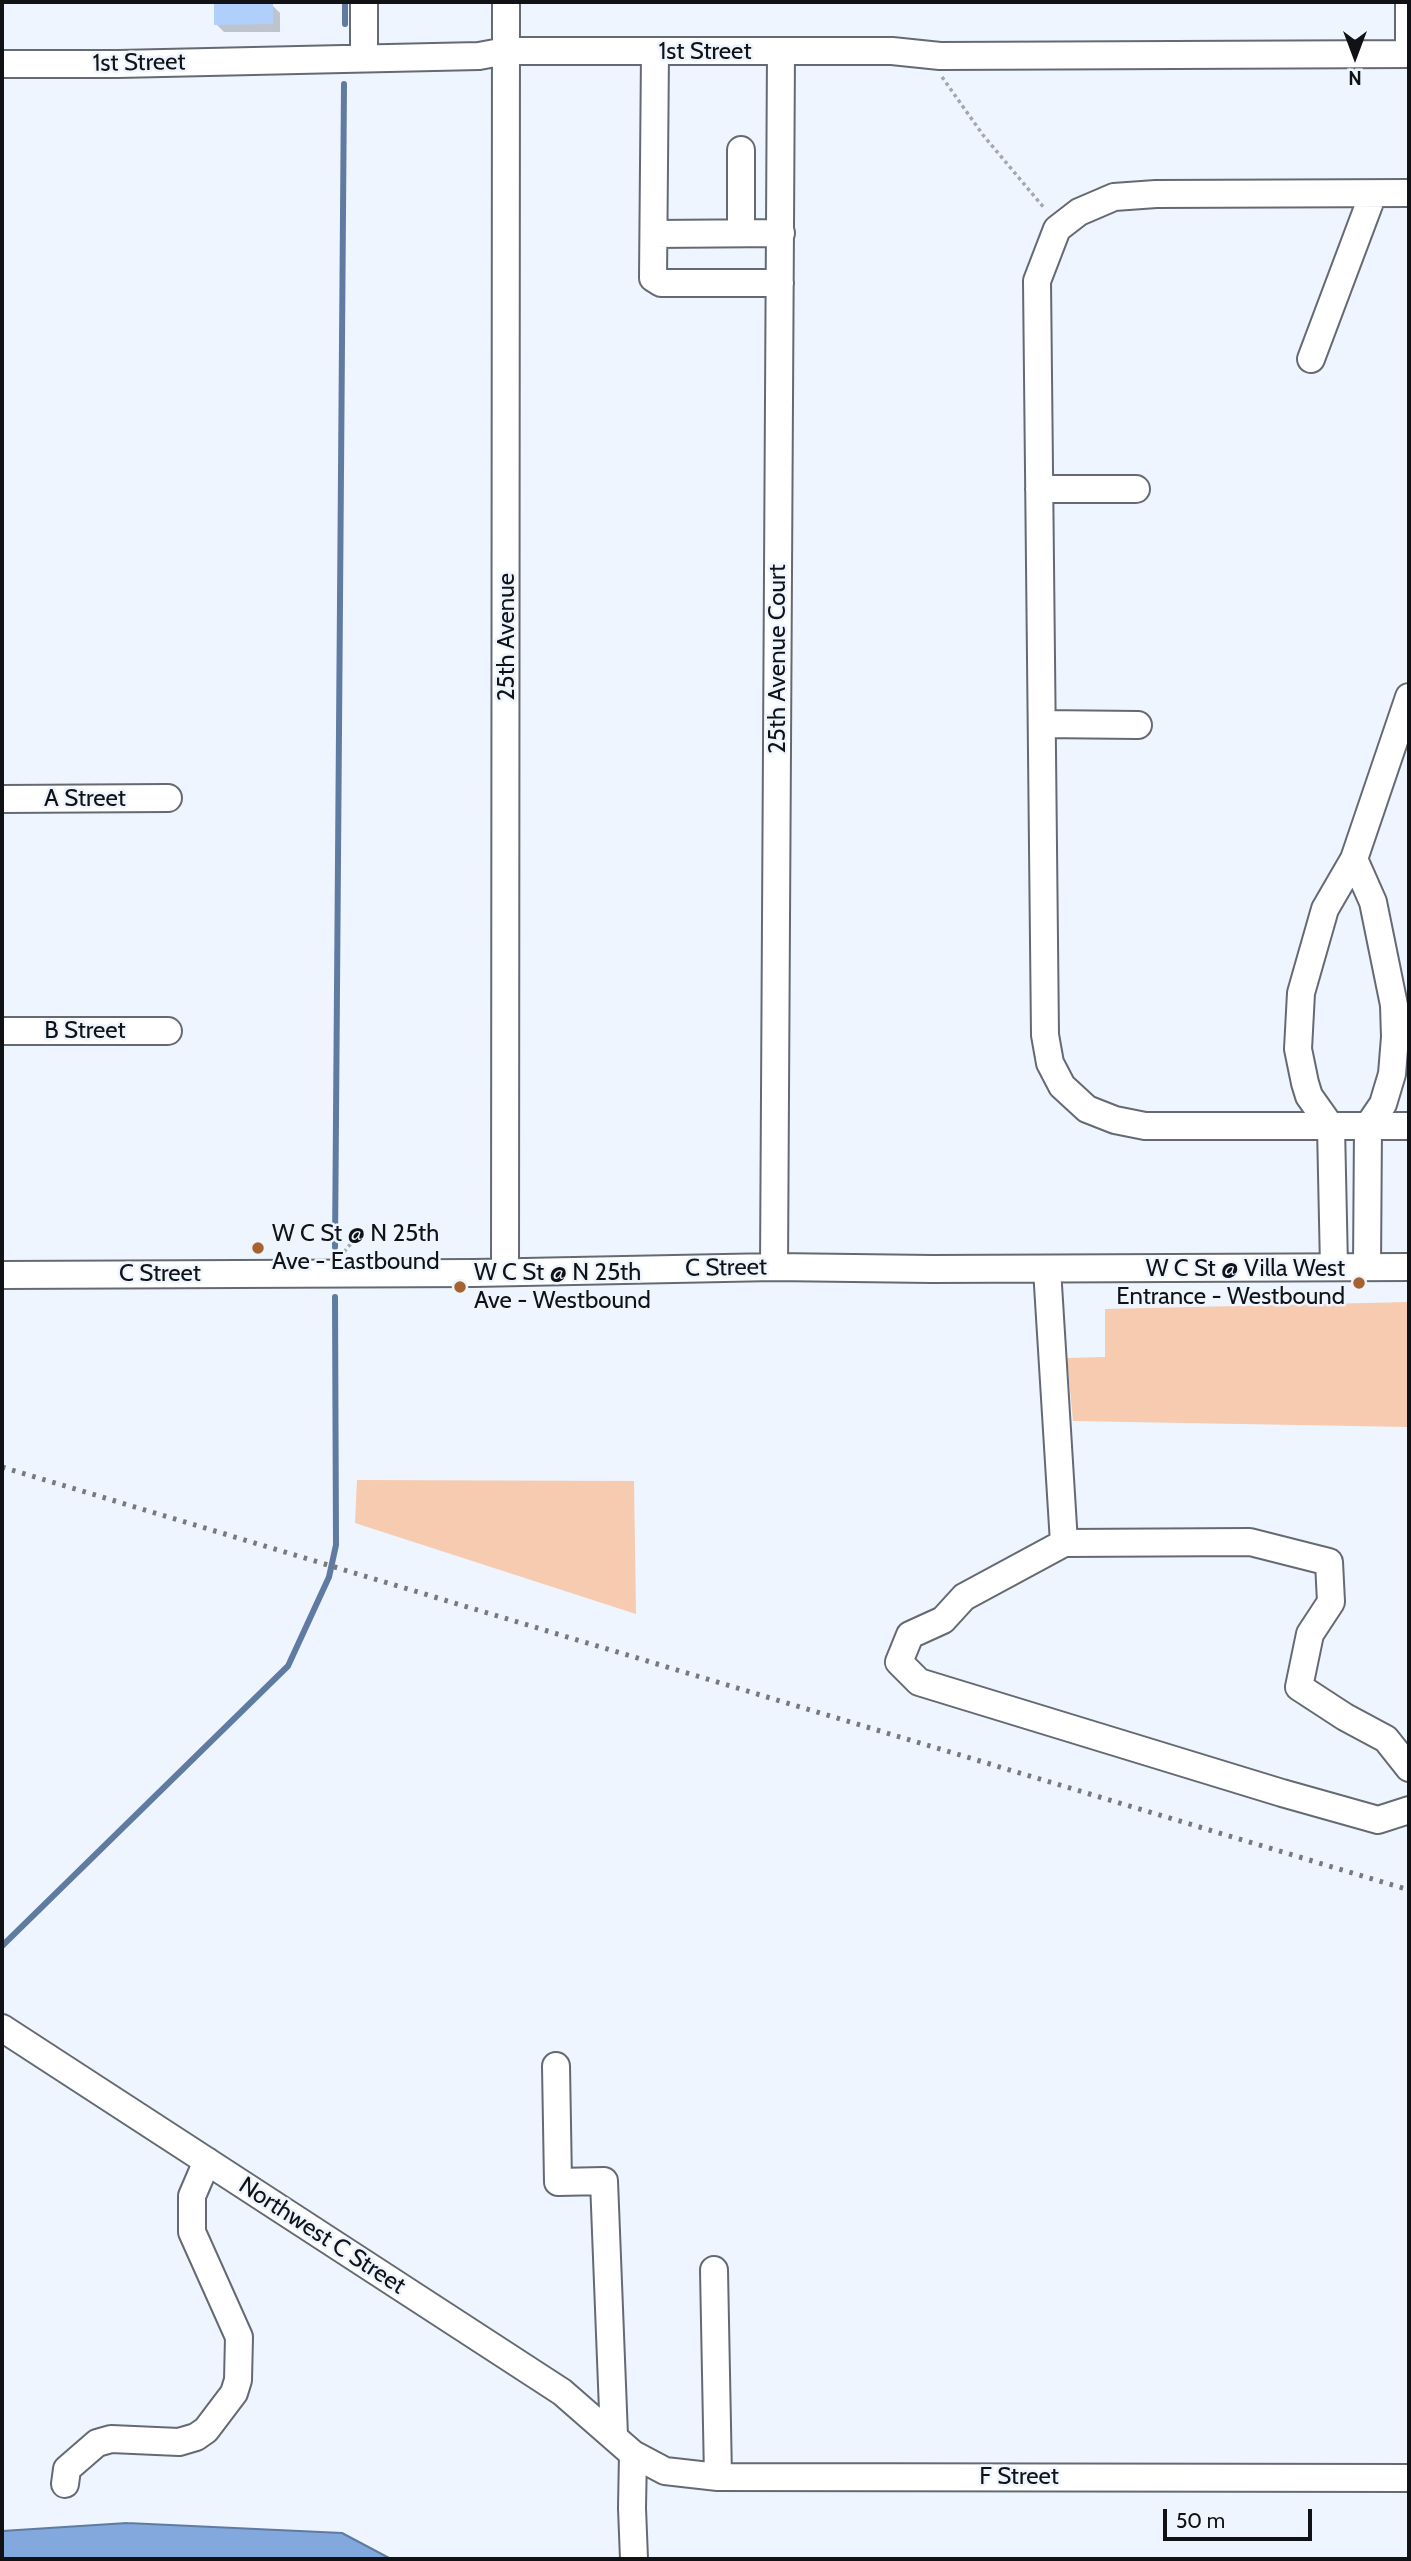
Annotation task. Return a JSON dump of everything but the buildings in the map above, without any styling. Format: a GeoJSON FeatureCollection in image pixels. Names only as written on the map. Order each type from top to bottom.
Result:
{"type":"FeatureCollection","features":[{"type":"Feature","properties":{"kind":"street"},"geometry":{"type":"LineString","coordinates":[[364,2],[364,58]]}},
{"type":"Feature","properties":{"kind":"street","name":"25th Avenue"},"geometry":{"type":"LineString","coordinates":[[505,1272],[506,2]]}},
{"type":"Feature","properties":{"kind":"street"},"geometry":{"type":"LineString","coordinates":[[1409,2],[1409,48]]}},
{"type":"Feature","properties":{"kind":"street","name":"1st Street"},"geometry":{"type":"LineString","coordinates":[[2,64],[478,56],[506,51],[892,51],[940,56],[1409,54]]}},
{"type":"Feature","properties":{"kind":"street"},"geometry":{"type":"LineString","coordinates":[[655,52],[653,278],[661,283],[780,283]]}},
{"type":"Feature","properties":{"kind":"street","name":"25th Avenue Court"},"geometry":{"type":"LineString","coordinates":[[774,1266],[781,52]]}},
{"type":"Feature","properties":{"kind":"street"},"geometry":{"type":"LineString","coordinates":[[741,149],[741,233]]}},
{"type":"Feature","properties":{"kind":"street"},"geometry":{"type":"LineString","coordinates":[[1409,193],[1156,194],[1114,197],[1079,212],[1057,229],[1037,281],[1045,1035],[1050,1063],[1062,1086],[1087,1109],[1115,1120],[1145,1126],[1409,1126]]}},
{"type":"Feature","properties":{"kind":"street"},"geometry":{"type":"LineString","coordinates":[[1311,359],[1373,194]]}},
{"type":"Feature","properties":{"kind":"street"},"geometry":{"type":"LineString","coordinates":[[654,234],[781,233]]}},
{"type":"Feature","properties":{"kind":"street"},"geometry":{"type":"LineString","coordinates":[[1039,489],[1136,489]]}},
{"type":"Feature","properties":{"kind":"street"},"geometry":{"type":"LineString","coordinates":[[1334,1267],[1331,1127],[1310,1096],[1305,1083],[1298,1049],[1301,993],[1322,919],[1332,894],[1354,859],[1409,697]]}},
{"type":"Feature","properties":{"kind":"street"},"geometry":{"type":"LineString","coordinates":[[1042,724],[1138,725]]}},
{"type":"Feature","properties":{"kind":"street","name":"A Street"},"geometry":{"type":"LineString","coordinates":[[2,799],[167,798]]}},
{"type":"Feature","properties":{"kind":"street"},"geometry":{"type":"LineString","coordinates":[[1354,859],[1373,902],[1394,1005],[1392,1074],[1384,1104],[1368,1126],[1367,1267]]}},
{"type":"Feature","properties":{"kind":"street","name":"B Street"},"geometry":{"type":"LineString","coordinates":[[2,1031],[167,1031]]}},
{"type":"Feature","properties":{"kind":"street","name":"C Street"},"geometry":{"type":"LineString","coordinates":[[2,1275],[505,1272],[774,1266],[1047,1269],[1409,1267]]}},
{"type":"Feature","properties":{"kind":"street"},"geometry":{"type":"LineString","coordinates":[[1047,1269],[1064,1542]]}},
{"type":"Feature","properties":{"kind":"street"},"geometry":{"type":"LineString","coordinates":[[1409,1768],[1386,1739],[1345,1717],[1299,1687],[1310,1634],[1331,1602],[1329,1562],[1250,1542],[1064,1542],[964,1597],[943,1620],[911,1635],[899,1662],[919,1682],[1282,1793],[1378,1820],[1409,1810]]}},
{"type":"Feature","properties":{"kind":"street","name":"Northwest C Street"},"geometry":{"type":"LineString","coordinates":[[2,2028],[562,2392],[633,2454]]}},
{"type":"Feature","properties":{"kind":"street"},"geometry":{"type":"LineString","coordinates":[[556,2066],[558,2182],[604,2181],[614,2436]]}},
{"type":"Feature","properties":{"kind":"street"},"geometry":{"type":"LineString","coordinates":[[65,2484],[67,2469],[97,2443],[111,2439],[179,2442],[196,2437],[206,2430],[234,2393],[238,2379],[239,2337],[192,2232],[192,2196],[207,2161]]}},
{"type":"Feature","properties":{"kind":"street"},"geometry":{"type":"LineString","coordinates":[[714,2270],[718,2477]]}},
{"type":"Feature","properties":{"kind":"street"},"geometry":{"type":"LineString","coordinates":[[633,2454],[634,2559]]}},
{"type":"Feature","properties":{"kind":"street","name":"F Street"},"geometry":{"type":"LineString","coordinates":[[633,2454],[665,2471],[718,2477],[1409,2478]]}},
{"type":"Feature","properties":{"kind":"path"},"geometry":{"type":"LineString","coordinates":[[939,73],[984,135],[1060,227]]}},
{"type":"Feature","properties":{"kind":"path"},"geometry":{"type":"LineString","coordinates":[[342,1254],[356,1237]]}},
{"type":"Feature","properties":{"kind":"shaded area"},"geometry":{"type":"Polygon","coordinates":[[[1409,1302],[1409,1427],[1073,1421],[1067,1358],[1105,1357],[1105,1309],[1409,1302]]]}},
{"type":"Feature","properties":{"kind":"shaded area"},"geometry":{"type":"Polygon","coordinates":[[[357,1480],[634,1481],[636,1614],[355,1523],[357,1480]]]}},
{"type":"Feature","properties":{"kind":"water"},"geometry":{"type":"Polygon","coordinates":[[[127,2523],[342,2533],[391,2559],[2,2559],[2,2531],[127,2523]]]}},
{"type":"Feature","properties":{"kind":"waterway"},"geometry":{"type":"LineString","coordinates":[[345,2],[345,24]]}},
{"type":"Feature","properties":{"kind":"waterway"},"geometry":{"type":"LineString","coordinates":[[335,1247],[344,84]]}},
{"type":"Feature","properties":{"kind":"waterway"},"geometry":{"type":"LineString","coordinates":[[2,1946],[288,1666],[329,1577],[336,1545],[335,1297]]}},
{"type":"Feature","properties":{"kind":"railway"},"geometry":{"type":"LineString","coordinates":[[2,1467],[1409,1890]]}},
{"type":"Feature","properties":{"kind":"place","name":"W C St @ N 25th Ave - Eastbound"},"geometry":{"type":"Point","coordinates":[258,1248]}},
{"type":"Feature","properties":{"kind":"place","name":"W C St @ Villa West Entrance - Westbound"},"geometry":{"type":"Point","coordinates":[1359,1283]}},
{"type":"Feature","properties":{"kind":"place","name":"W C St @ N 25th Ave - Westbound"},"geometry":{"type":"Point","coordinates":[460,1287]}}]}
